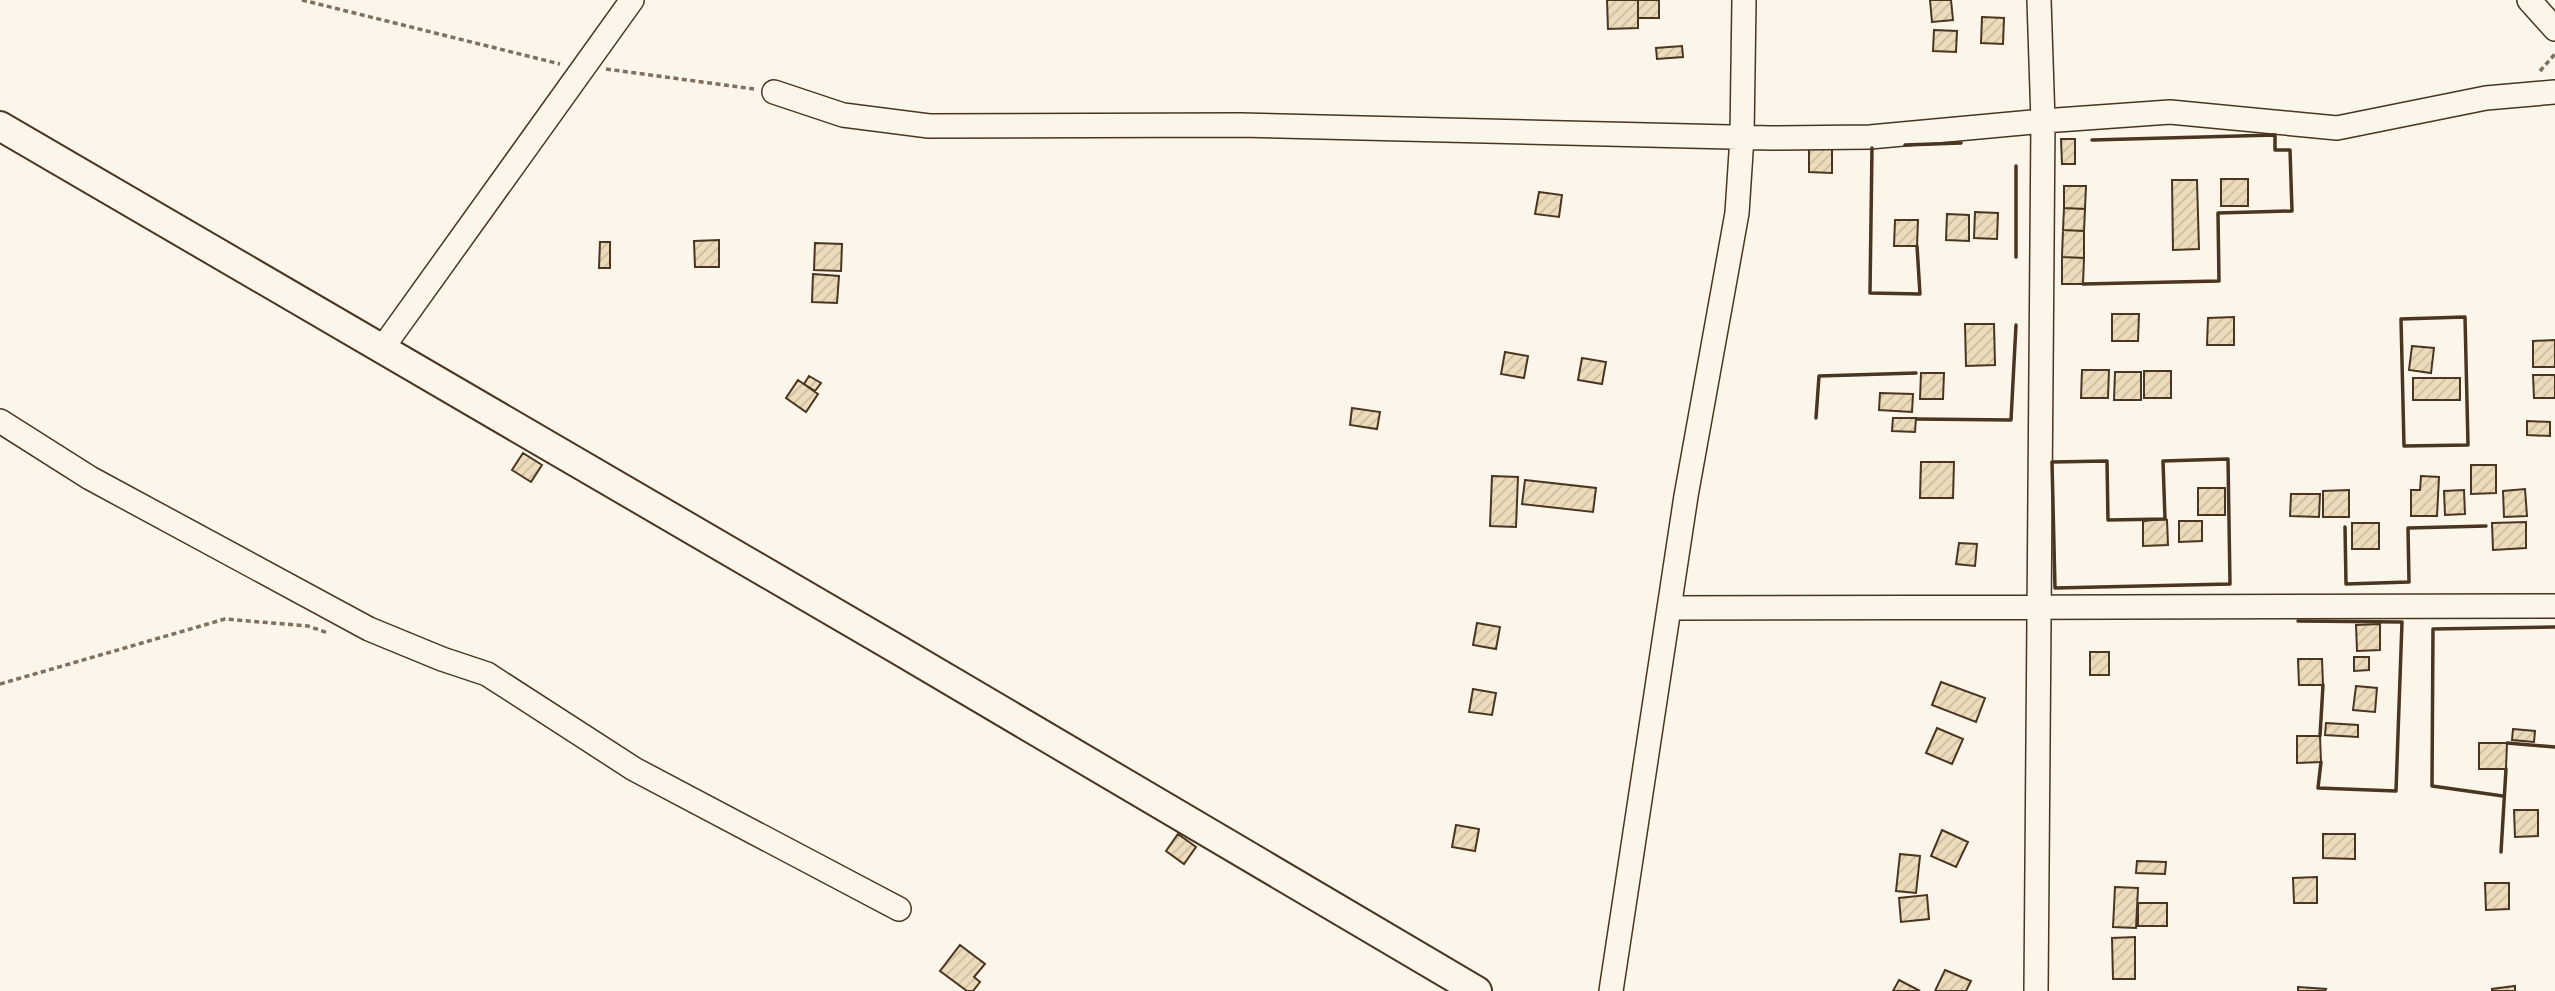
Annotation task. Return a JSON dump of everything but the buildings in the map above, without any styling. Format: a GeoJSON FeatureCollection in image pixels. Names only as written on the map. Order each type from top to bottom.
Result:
{"type":"FeatureCollection","features":[{"type":"Feature","properties":{"kind":"main road"},"geometry":{"type":"LineString","coordinates":[[0,126],[1477,991]]}},
{"type":"Feature","properties":{"kind":"street"},"geometry":{"type":"LineString","coordinates":[[381,349],[632,0]]}},
{"type":"Feature","properties":{"kind":"street"},"geometry":{"type":"LineString","coordinates":[[1611,991],[1686,496],[1737,213],[1742,137],[1744,0]]}},
{"type":"Feature","properties":{"kind":"street"},"geometry":{"type":"LineString","coordinates":[[2036,991],[2043,121],[2039,0]]}},
{"type":"Feature","properties":{"kind":"street"},"geometry":{"type":"LineString","coordinates":[[2529,0],[2555,29]]}},
{"type":"Feature","properties":{"kind":"street"},"geometry":{"type":"LineString","coordinates":[[774,92],[844,116],[929,126],[1240,125],[1742,137],[1870,137],[2170,112],[2337,128],[2486,98],[2555,92]]}},
{"type":"Feature","properties":{"kind":"street"},"geometry":{"type":"LineString","coordinates":[[0,421],[90,478],[369,629],[487,674],[634,768],[899,909]]}},
{"type":"Feature","properties":{"kind":"street"},"geometry":{"type":"LineString","coordinates":[[1669,608],[2555,606]]}},
{"type":"Feature","properties":{"kind":"path"},"geometry":{"type":"LineString","coordinates":[[302,0],[555,64],[676,77],[774,92]]}},
{"type":"Feature","properties":{"kind":"path"},"geometry":{"type":"LineString","coordinates":[[0,684],[225,619],[308,626],[333,634]]}},
{"type":"Feature","properties":{"kind":"wall"},"geometry":{"type":"LineString","coordinates":[[2083,284],[2219,281],[2218,213],[2292,211],[2290,150],[2275,150],[2275,135],[2092,140]]}},
{"type":"Feature","properties":{"kind":"wall"},"geometry":{"type":"LineString","coordinates":[[1905,145],[1961,143]]}},
{"type":"Feature","properties":{"kind":"wall"},"geometry":{"type":"LineString","coordinates":[[1872,148],[1870,293],[1920,294],[1917,246]]}},
{"type":"Feature","properties":{"kind":"wall"},"geometry":{"type":"LineString","coordinates":[[2016,166],[2016,257]]}},
{"type":"Feature","properties":{"kind":"wall"},"geometry":{"type":"LineString","coordinates":[[2465,317],[2468,445],[2404,446],[2401,319],[2465,317]]}},
{"type":"Feature","properties":{"kind":"wall"},"geometry":{"type":"LineString","coordinates":[[1917,419],[2011,420],[2016,325]]}},
{"type":"Feature","properties":{"kind":"wall"},"geometry":{"type":"LineString","coordinates":[[1816,418],[1819,376],[1916,373]]}},
{"type":"Feature","properties":{"kind":"wall"},"geometry":{"type":"LineString","coordinates":[[2228,459],[2230,584],[2055,588],[2052,462],[2107,461],[2108,520],[2165,519],[2163,461],[2228,459]]}},
{"type":"Feature","properties":{"kind":"wall"},"geometry":{"type":"LineString","coordinates":[[2345,527],[2346,584],[2409,582],[2408,528],[2486,526]]}},
{"type":"Feature","properties":{"kind":"wall"},"geometry":{"type":"LineString","coordinates":[[2298,621],[2402,622],[2396,791],[2318,788],[2321,762]]}},
{"type":"Feature","properties":{"kind":"wall"},"geometry":{"type":"LineString","coordinates":[[2503,796],[2432,786],[2433,629],[2555,627]]}},
{"type":"Feature","properties":{"kind":"wall"},"geometry":{"type":"LineString","coordinates":[[2320,736],[2323,685]]}},
{"type":"Feature","properties":{"kind":"wall"},"geometry":{"type":"LineString","coordinates":[[2507,743],[2555,747]]}},
{"type":"Feature","properties":{"kind":"wall"},"geometry":{"type":"LineString","coordinates":[[2501,852],[2506,769]]}}]}
